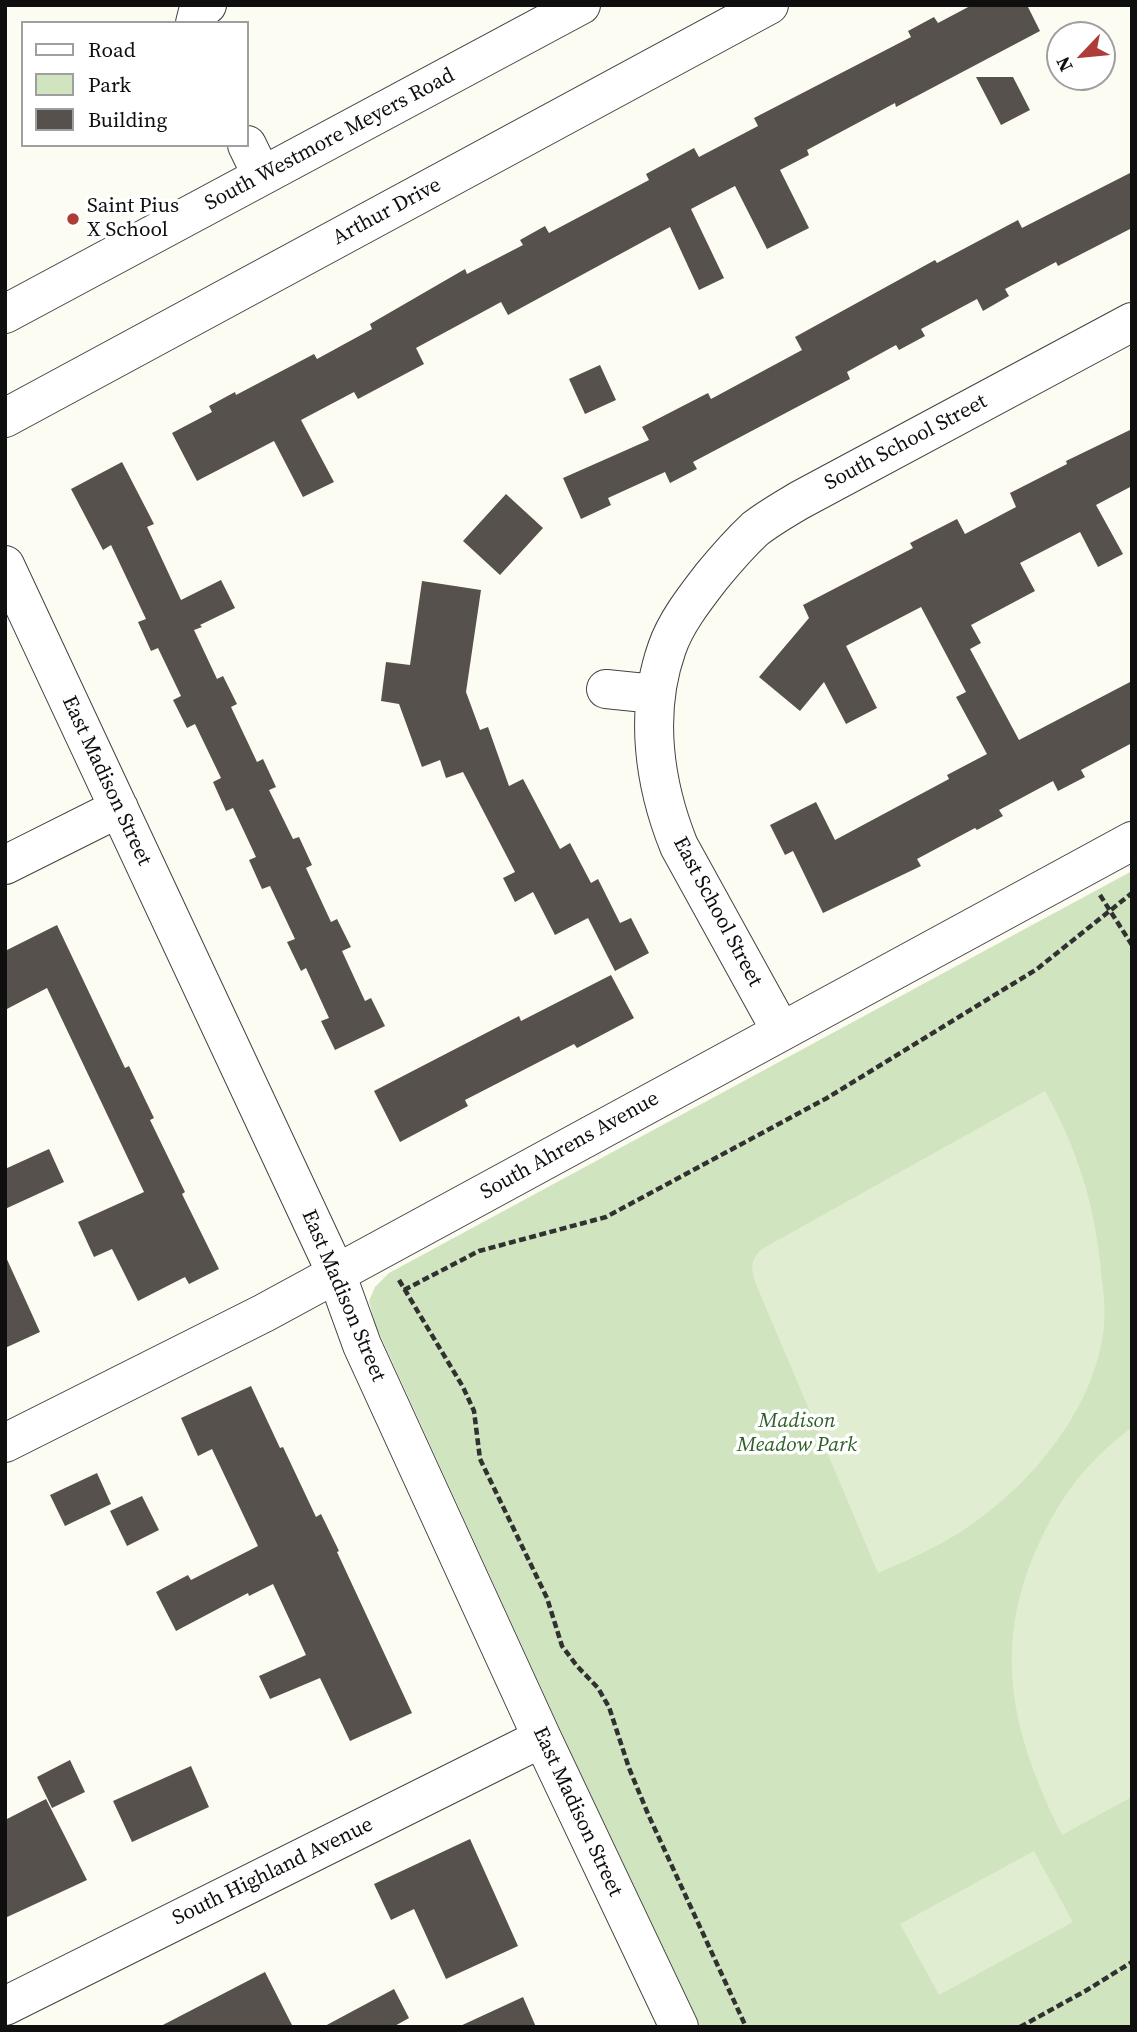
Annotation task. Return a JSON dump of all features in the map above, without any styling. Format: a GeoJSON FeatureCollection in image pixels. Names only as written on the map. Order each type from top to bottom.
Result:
{"type":"FeatureCollection","features":[{"type":"Feature","properties":{"kind":"street"},"geometry":{"type":"LineString","coordinates":[[196,21],[198,11],[207,5]]}},
{"type":"Feature","properties":{"kind":"street","name":"Arthur Drive"},"geometry":{"type":"LineString","coordinates":[[5,418],[769,5]]}},
{"type":"Feature","properties":{"kind":"street","name":"South Westmore Meyers Road"},"geometry":{"type":"LineString","coordinates":[[5,314],[254,161],[571,8]]}},
{"type":"Feature","properties":{"kind":"street","name":"South School Street"},"geometry":{"type":"LineString","coordinates":[[701,591],[736,547],[758,527],[800,500],[1132,322]]}},
{"type":"Feature","properties":{"kind":"street","name":"East Madison Street"},"geometry":{"type":"LineString","coordinates":[[5,565],[336,1273],[362,1345],[542,1738],[679,2027]]}},
{"type":"Feature","properties":{"kind":"street","name":"East School Street"},"geometry":{"type":"LineString","coordinates":[[701,591],[691,603],[667,647],[655,694],[655,762],[670,825],[679,846],[781,1031]]}},
{"type":"Feature","properties":{"kind":"street"},"geometry":{"type":"LineString","coordinates":[[606,689],[655,694]]}},
{"type":"Feature","properties":{"kind":"street"},"geometry":{"type":"LineString","coordinates":[[5,865],[119,808]]}},
{"type":"Feature","properties":{"kind":"street","name":"South Ahrens Avenue"},"geometry":{"type":"LineString","coordinates":[[5,1443],[264,1313],[1132,841]]}},
{"type":"Feature","properties":{"kind":"street","name":"South Highland Avenue"},"geometry":{"type":"LineString","coordinates":[[5,2006],[542,1738]]}},
{"type":"Feature","properties":{"kind":"path"},"geometry":{"type":"LineString","coordinates":[[1083,868],[1132,945]]}},
{"type":"Feature","properties":{"kind":"path"},"geometry":{"type":"LineString","coordinates":[[404,1290],[479,1251],[606,1217],[782,1123],[997,996],[1053,958],[1132,893]]}},
{"type":"Feature","properties":{"kind":"path"},"geometry":{"type":"LineString","coordinates":[[380,1249],[463,1387],[474,1411],[480,1459],[547,1598],[562,1646],[598,1688],[609,1707],[648,1814],[746,2027]]}},
{"type":"Feature","properties":{"kind":"path"},"geometry":{"type":"LineString","coordinates":[[1020,2027],[1130,1965]]}},
{"type":"Feature","properties":{"kind":"green space","name":"Madison Meadow Park"},"geometry":{"type":"Polygon","coordinates":[[[1132,871],[1132,2027],[700,2027],[569,1749],[375,1324],[369,1301],[375,1287],[389,1273],[1132,871]]]}},
{"type":"Feature","properties":{"kind":"green space"},"geometry":{"type":"Polygon","coordinates":[[[1045,1091],[1082,1174],[1097,1239],[1104,1294],[1104,1326],[1099,1356],[1089,1385],[1075,1414],[1057,1440],[1016,1488],[957,1534],[878,1573],[755,1282],[753,1260],[762,1249],[1045,1091]]]}},
{"type":"Feature","properties":{"kind":"green space"},"geometry":{"type":"Polygon","coordinates":[[[1132,1427],[1132,1797],[1062,1835],[1030,1762],[1020,1726],[1012,1654],[1015,1618],[1025,1580],[1040,1541],[1058,1507],[1090,1465],[1132,1427]]]}},
{"type":"Feature","properties":{"kind":"green space"},"geometry":{"type":"Polygon","coordinates":[[[1034,1851],[1073,1922],[939,1995],[900,1924],[1034,1851]]]}},
{"type":"Feature","properties":{"kind":"building"},"geometry":{"type":"Polygon","coordinates":[[[972,5],[1027,5],[1040,31],[896,107],[895,103],[807,150],[809,155],[780,170],[809,228],[767,249],[735,186],[691,209],[724,278],[699,290],[670,227],[508,315],[501,302],[416,348],[424,364],[358,399],[354,392],[301,420],[334,482],[303,497],[274,441],[197,481],[172,433],[212,412],[209,406],[235,392],[236,395],[314,354],[317,359],[372,329],[370,324],[465,269],[467,274],[523,245],[520,240],[545,226],[549,233],[649,180],[646,174],[694,148],[699,157],[758,126],[754,118],[911,37],[908,31],[934,17],[938,23],[972,5]]]}},
{"type":"Feature","properties":{"kind":"building"},"geometry":{"type":"Polygon","coordinates":[[[976,77],[1013,77],[1030,110],[1001,125],[976,77]]]}},
{"type":"Feature","properties":{"kind":"building"},"geometry":{"type":"Polygon","coordinates":[[[1132,172],[1132,228],[1058,266],[1056,262],[1005,289],[1009,296],[983,311],[977,299],[921,329],[925,336],[899,350],[896,345],[847,372],[850,379],[693,462],[697,469],[670,483],[665,472],[608,498],[611,505],[581,519],[563,478],[649,440],[642,427],[708,393],[711,399],[802,350],[795,337],[935,260],[937,263],[1018,220],[1022,228],[1132,172]]]}},
{"type":"Feature","properties":{"kind":"building"},"geometry":{"type":"Polygon","coordinates":[[[600,365],[616,400],[585,414],[569,379],[600,365]]]}},
{"type":"Feature","properties":{"kind":"building"},"geometry":{"type":"Polygon","coordinates":[[[1132,429],[1132,486],[1096,505],[1123,554],[1098,567],[1080,532],[1020,563],[1035,591],[971,625],[981,643],[970,649],[1019,740],[1132,681],[1132,743],[1081,770],[1085,777],[1058,791],[1053,781],[999,810],[1003,816],[917,859],[921,866],[823,913],[793,851],[785,855],[770,825],[816,802],[835,840],[949,779],[947,775],[987,754],[956,697],[966,692],[921,607],[846,646],[877,708],[846,724],[824,682],[800,711],[759,677],[809,618],[803,605],[913,548],[910,543],[957,519],[965,534],[1016,507],[1010,493],[1067,464],[1066,461],[1132,429]]]}},
{"type":"Feature","properties":{"kind":"building"},"geometry":{"type":"Polygon","coordinates":[[[122,462],[154,524],[147,527],[181,600],[221,580],[235,608],[194,630],[217,679],[223,676],[237,704],[231,707],[257,762],[263,759],[276,787],[269,790],[293,839],[299,837],[312,865],[306,868],[331,922],[337,919],[351,947],[342,951],[365,1001],[371,998],[385,1026],[335,1050],[321,1021],[329,1018],[306,968],[301,971],[287,942],[295,939],[270,886],[262,889],[249,860],[256,857],[233,808],[226,811],[213,782],[221,778],[195,724],[187,728],[173,700],[181,696],[158,648],[151,651],[138,622],[146,619],[111,545],[103,550],[71,489],[122,462]]]}},
{"type":"Feature","properties":{"kind":"building"},"geometry":{"type":"Polygon","coordinates":[[[506,494],[543,528],[500,575],[463,541],[506,494]]]}},
{"type":"Feature","properties":{"kind":"building"},"geometry":{"type":"Polygon","coordinates":[[[422,581],[481,590],[466,692],[480,730],[488,727],[509,786],[523,779],[560,849],[570,843],[591,883],[598,879],[620,923],[631,918],[649,953],[615,971],[588,918],[555,935],[533,892],[515,902],[503,878],[515,872],[463,772],[446,778],[440,760],[422,767],[399,704],[381,701],[386,662],[410,665],[422,581]]]}},
{"type":"Feature","properties":{"kind":"building"},"geometry":{"type":"Polygon","coordinates":[[[57,925],[125,1068],[129,1066],[154,1118],[150,1120],[219,1269],[189,1284],[185,1277],[138,1301],[112,1249],[94,1257],[78,1222],[144,1192],[47,988],[5,1010],[5,951],[57,925]]]}},
{"type":"Feature","properties":{"kind":"building"},"geometry":{"type":"Polygon","coordinates":[[[611,975],[634,1018],[577,1048],[574,1044],[465,1100],[468,1106],[400,1142],[374,1091],[519,1016],[521,1021],[611,975]]]}},
{"type":"Feature","properties":{"kind":"building"},"geometry":{"type":"Polygon","coordinates":[[[49,1149],[64,1182],[5,1209],[5,1169],[49,1149]]]}},
{"type":"Feature","properties":{"kind":"building"},"geometry":{"type":"Polygon","coordinates":[[[5,1255],[40,1332],[5,1348],[5,1255]]]}},
{"type":"Feature","properties":{"kind":"building"},"geometry":{"type":"Polygon","coordinates":[[[251,1386],[316,1517],[321,1514],[412,1713],[350,1741],[320,1678],[270,1699],[259,1676],[306,1655],[273,1584],[249,1596],[248,1593],[176,1631],[156,1592],[188,1575],[191,1580],[258,1546],[212,1449],[198,1456],[181,1418],[251,1386]]]}},
{"type":"Feature","properties":{"kind":"building"},"geometry":{"type":"Polygon","coordinates":[[[97,1473],[111,1504],[65,1526],[50,1495],[97,1473]]]}},
{"type":"Feature","properties":{"kind":"building"},"geometry":{"type":"Polygon","coordinates":[[[142,1496],[159,1530],[127,1546],[110,1511],[142,1496]]]}},
{"type":"Feature","properties":{"kind":"building"},"geometry":{"type":"Polygon","coordinates":[[[70,1760],[85,1792],[52,1808],[37,1777],[70,1760]]]}},
{"type":"Feature","properties":{"kind":"building"},"geometry":{"type":"Polygon","coordinates":[[[191,1766],[209,1807],[132,1842],[113,1801],[191,1766]]]}},
{"type":"Feature","properties":{"kind":"building"},"geometry":{"type":"Polygon","coordinates":[[[46,1799],[87,1880],[5,1918],[5,1820],[46,1799]]]}},
{"type":"Feature","properties":{"kind":"building"},"geometry":{"type":"Polygon","coordinates":[[[470,1839],[518,1946],[446,1979],[414,1909],[391,1920],[374,1884],[470,1839]]]}},
{"type":"Feature","properties":{"kind":"building"},"geometry":{"type":"Polygon","coordinates":[[[265,1972],[293,2027],[159,2027],[265,1972]]]}},
{"type":"Feature","properties":{"kind":"building"},"geometry":{"type":"Polygon","coordinates":[[[394,1989],[409,2018],[393,2027],[323,2027],[394,1989]]]}},
{"type":"Feature","properties":{"kind":"building"},"geometry":{"type":"Polygon","coordinates":[[[523,1997],[536,2027],[458,2027],[523,1997]]]}},
{"type":"Feature","properties":{"kind":"place","name":"Saint Pius X School"},"geometry":{"type":"Point","coordinates":[73,219]}}]}
